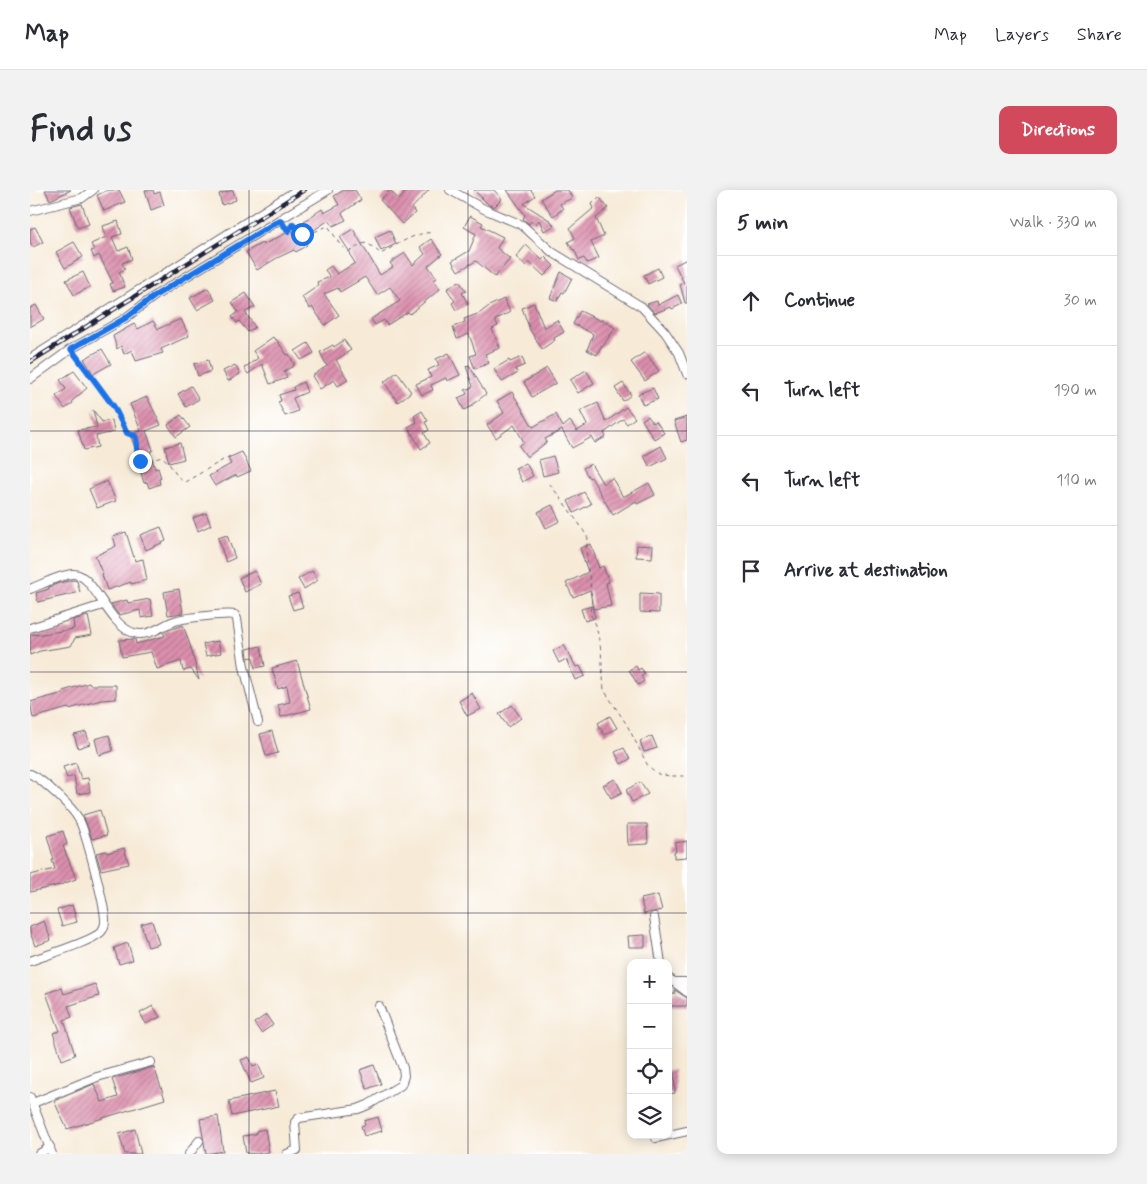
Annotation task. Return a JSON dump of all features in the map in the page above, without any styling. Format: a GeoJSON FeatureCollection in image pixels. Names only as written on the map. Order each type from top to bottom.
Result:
{"type":"FeatureCollection","features":[{"type":"Feature","properties":{"kind":"street"},"geometry":{"type":"LineString","coordinates":[[30,211],[82,198],[93,190]]}},
{"type":"Feature","properties":{"kind":"street"},"geometry":{"type":"LineString","coordinates":[[30,379],[71,349],[124,319],[156,295],[328,190]]}},
{"type":"Feature","properties":{"kind":"street"},"geometry":{"type":"LineString","coordinates":[[450,190],[484,209],[522,225],[552,252],[642,307],[665,332],[679,352],[687,374]]}},
{"type":"Feature","properties":{"kind":"street"},"geometry":{"type":"LineString","coordinates":[[30,359],[294,191]]}},
{"type":"Feature","properties":{"kind":"street"},"geometry":{"type":"LineString","coordinates":[[30,589],[68,575],[77,574],[85,577],[103,605],[123,627],[133,633],[140,634],[151,632],[176,620],[235,615],[244,667],[258,722]]}},
{"type":"Feature","properties":{"kind":"street"},"geometry":{"type":"LineString","coordinates":[[30,628],[103,605]]}},
{"type":"Feature","properties":{"kind":"street"},"geometry":{"type":"LineString","coordinates":[[30,774],[49,787],[78,818],[86,840],[106,923],[102,932],[92,938],[30,961]]}},
{"type":"Feature","properties":{"kind":"street"},"geometry":{"type":"LineString","coordinates":[[654,918],[660,959]]}},
{"type":"Feature","properties":{"kind":"street"},"geometry":{"type":"LineString","coordinates":[[672,980],[687,982]]}},
{"type":"Feature","properties":{"kind":"street"},"geometry":{"type":"LineString","coordinates":[[672,981],[687,992]]}},
{"type":"Feature","properties":{"kind":"street"},"geometry":{"type":"LineString","coordinates":[[287,1154],[297,1150],[295,1122],[299,1118],[358,1109],[401,1085],[404,1076],[403,1068],[379,1006]]}},
{"type":"Feature","properties":{"kind":"street"},"geometry":{"type":"LineString","coordinates":[[38,1154],[51,1151],[31,1100],[97,1077],[151,1062]]}},
{"type":"Feature","properties":{"kind":"street"},"geometry":{"type":"LineString","coordinates":[[672,1134],[687,1131]]}},
{"type":"Feature","properties":{"kind":"street"},"geometry":{"type":"LineString","coordinates":[[189,1154],[199,1141]]}},
{"type":"Feature","properties":{"kind":"path"},"geometry":{"type":"LineString","coordinates":[[280,220],[288,231],[293,224],[300,232],[307,235],[328,226],[335,235],[340,247],[348,252],[366,242],[381,254],[400,241],[428,232],[434,233]]}},
{"type":"Feature","properties":{"kind":"path"},"geometry":{"type":"LineString","coordinates":[[71,349],[114,407],[127,433],[135,436],[138,442],[137,457],[140,461],[145,462],[162,457],[179,478],[185,482],[230,456]]}},
{"type":"Feature","properties":{"kind":"path"},"geometry":{"type":"LineString","coordinates":[[550,484],[588,538],[586,550],[592,598],[590,613],[598,633],[604,690],[627,725],[648,766],[658,774],[687,776]]}},
{"type":"Feature","properties":{"kind":"building"},"geometry":{"type":"Polygon","coordinates":[[[45,190],[71,190],[50,200],[45,190]]]}},
{"type":"Feature","properties":{"kind":"building"},"geometry":{"type":"Polygon","coordinates":[[[108,190],[119,190],[125,202],[104,211],[97,195],[108,190]]]}},
{"type":"Feature","properties":{"kind":"building"},"geometry":{"type":"Polygon","coordinates":[[[145,190],[153,190],[154,194],[160,192],[164,205],[151,210],[145,190]]]}},
{"type":"Feature","properties":{"kind":"building"},"geometry":{"type":"Polygon","coordinates":[[[233,190],[236,200],[222,205],[219,194],[233,190]]]}},
{"type":"Feature","properties":{"kind":"building"},"geometry":{"type":"Polygon","coordinates":[[[344,190],[355,190],[361,200],[342,213],[346,220],[333,226],[329,220],[311,232],[304,221],[322,209],[324,213],[339,205],[334,196],[344,190]]]}},
{"type":"Feature","properties":{"kind":"building"},"geometry":{"type":"Polygon","coordinates":[[[390,190],[399,200],[407,190],[429,190],[412,208],[415,213],[402,224],[380,200],[390,190]]]}},
{"type":"Feature","properties":{"kind":"building"},"geometry":{"type":"Polygon","coordinates":[[[474,190],[494,190],[502,199],[494,207],[489,205],[474,190]]]}},
{"type":"Feature","properties":{"kind":"building"},"geometry":{"type":"Polygon","coordinates":[[[507,190],[531,190],[535,196],[524,204],[551,221],[554,226],[544,231],[539,220],[536,224],[531,221],[529,224],[523,219],[525,215],[507,190]]]}},
{"type":"Feature","properties":{"kind":"building"},"geometry":{"type":"Polygon","coordinates":[[[555,190],[568,190],[572,198],[560,204],[563,209],[553,216],[541,199],[555,190]]]}},
{"type":"Feature","properties":{"kind":"building"},"geometry":{"type":"Polygon","coordinates":[[[599,197],[608,208],[596,218],[604,236],[591,242],[599,258],[587,263],[584,258],[579,260],[568,242],[575,238],[570,228],[594,208],[592,204],[599,197]]]}},
{"type":"Feature","properties":{"kind":"building"},"geometry":{"type":"Polygon","coordinates":[[[82,204],[89,224],[78,228],[70,207],[82,204]]]}},
{"type":"Feature","properties":{"kind":"building"},"geometry":{"type":"Polygon","coordinates":[[[470,216],[483,223],[481,226],[503,237],[497,248],[510,259],[495,277],[476,261],[458,271],[452,261],[469,251],[476,234],[464,227],[470,216]]]}},
{"type":"Feature","properties":{"kind":"building"},"geometry":{"type":"Polygon","coordinates":[[[118,221],[122,234],[112,237],[118,251],[128,247],[132,259],[122,263],[125,269],[119,272],[125,287],[113,291],[110,284],[113,283],[99,255],[94,258],[91,251],[94,250],[91,244],[106,237],[103,226],[118,221]]]}},
{"type":"Feature","properties":{"kind":"building"},"geometry":{"type":"Polygon","coordinates":[[[35,227],[43,242],[33,247],[30,242],[30,229],[35,227]]]}},
{"type":"Feature","properties":{"kind":"building"},"geometry":{"type":"Polygon","coordinates":[[[353,229],[380,275],[393,267],[390,263],[405,253],[413,265],[425,254],[420,247],[431,239],[442,254],[428,266],[437,278],[434,280],[440,289],[410,314],[408,312],[387,325],[384,320],[375,325],[371,319],[400,301],[390,287],[377,295],[365,277],[340,292],[338,288],[324,294],[339,315],[325,325],[302,297],[318,286],[317,282],[330,277],[325,270],[331,266],[337,274],[355,263],[340,237],[353,229]]]}},
{"type":"Feature","properties":{"kind":"building"},"geometry":{"type":"Polygon","coordinates":[[[292,230],[296,240],[301,237],[307,245],[296,252],[294,250],[277,258],[257,270],[246,252],[292,230]]]}},
{"type":"Feature","properties":{"kind":"building"},"geometry":{"type":"Polygon","coordinates":[[[390,230],[396,244],[381,251],[375,237],[390,230]]]}},
{"type":"Feature","properties":{"kind":"building"},"geometry":{"type":"Polygon","coordinates":[[[74,242],[83,257],[65,268],[56,252],[74,242]]]}},
{"type":"Feature","properties":{"kind":"building"},"geometry":{"type":"Polygon","coordinates":[[[526,245],[542,260],[545,257],[554,266],[544,276],[529,262],[526,266],[516,257],[526,245]]]}},
{"type":"Feature","properties":{"kind":"building"},"geometry":{"type":"Polygon","coordinates":[[[687,259],[687,303],[685,303],[680,284],[684,283],[675,265],[687,259]]]}},
{"type":"Feature","properties":{"kind":"building"},"geometry":{"type":"Polygon","coordinates":[[[658,268],[662,277],[648,284],[644,275],[658,268]]]}},
{"type":"Feature","properties":{"kind":"building"},"geometry":{"type":"Polygon","coordinates":[[[83,272],[90,287],[74,295],[66,280],[83,272]]]}},
{"type":"Feature","properties":{"kind":"building"},"geometry":{"type":"Polygon","coordinates":[[[561,272],[572,278],[557,301],[550,298],[561,272]]]}},
{"type":"Feature","properties":{"kind":"building"},"geometry":{"type":"Polygon","coordinates":[[[459,281],[466,291],[462,293],[468,304],[456,310],[452,303],[455,301],[447,289],[459,281]]]}},
{"type":"Feature","properties":{"kind":"building"},"geometry":{"type":"Polygon","coordinates":[[[208,288],[215,300],[197,310],[190,298],[208,288]]]}},
{"type":"Feature","properties":{"kind":"building"},"geometry":{"type":"Polygon","coordinates":[[[246,293],[255,307],[245,312],[255,327],[248,332],[239,321],[237,323],[232,317],[238,312],[232,302],[246,293]]]}},
{"type":"Feature","properties":{"kind":"building"},"geometry":{"type":"Polygon","coordinates":[[[678,295],[682,304],[672,309],[671,307],[655,313],[647,304],[657,301],[658,305],[678,295]]]}},
{"type":"Feature","properties":{"kind":"building"},"geometry":{"type":"Polygon","coordinates":[[[504,299],[510,312],[495,320],[498,326],[492,329],[500,348],[485,354],[489,363],[475,369],[470,356],[476,354],[469,334],[457,339],[453,327],[465,322],[464,319],[480,313],[489,306],[504,299]]]}},
{"type":"Feature","properties":{"kind":"building"},"geometry":{"type":"Polygon","coordinates":[[[534,303],[544,328],[557,320],[564,332],[542,349],[530,330],[522,308],[534,303]]]}},
{"type":"Feature","properties":{"kind":"building"},"geometry":{"type":"Polygon","coordinates":[[[36,305],[44,319],[30,327],[30,308],[36,305]]]}},
{"type":"Feature","properties":{"kind":"building"},"geometry":{"type":"Polygon","coordinates":[[[580,311],[601,321],[602,319],[615,328],[597,355],[587,350],[593,334],[573,324],[580,311]]]}},
{"type":"Feature","properties":{"kind":"building"},"geometry":{"type":"Polygon","coordinates":[[[181,319],[189,336],[161,349],[163,353],[136,361],[132,350],[124,354],[121,346],[117,349],[113,336],[134,324],[138,329],[153,321],[158,329],[181,319]]]}},
{"type":"Feature","properties":{"kind":"building"},"geometry":{"type":"Polygon","coordinates":[[[273,337],[287,355],[289,354],[294,366],[284,371],[287,378],[270,384],[262,364],[248,374],[244,368],[258,358],[253,351],[273,337]]]}},
{"type":"Feature","properties":{"kind":"building"},"geometry":{"type":"Polygon","coordinates":[[[344,340],[351,350],[336,360],[348,380],[338,386],[334,380],[320,389],[312,376],[327,366],[320,352],[333,345],[334,347],[344,340]]]}},
{"type":"Feature","properties":{"kind":"building"},"geometry":{"type":"Polygon","coordinates":[[[308,343],[314,353],[301,360],[295,351],[308,343]]]}},
{"type":"Feature","properties":{"kind":"building"},"geometry":{"type":"Polygon","coordinates":[[[102,349],[111,364],[93,374],[84,359],[102,349]]]}},
{"type":"Feature","properties":{"kind":"building"},"geometry":{"type":"Polygon","coordinates":[[[645,352],[659,371],[645,381],[631,362],[645,352]]]}},
{"type":"Feature","properties":{"kind":"building"},"geometry":{"type":"Polygon","coordinates":[[[449,353],[460,375],[447,381],[446,378],[431,385],[433,390],[422,395],[416,384],[431,377],[428,370],[439,365],[436,359],[449,353]]]}},
{"type":"Feature","properties":{"kind":"building"},"geometry":{"type":"Polygon","coordinates":[[[522,357],[525,365],[515,369],[518,373],[502,382],[494,369],[509,360],[510,362],[522,357]]]}},
{"type":"Feature","properties":{"kind":"building"},"geometry":{"type":"Polygon","coordinates":[[[208,360],[211,371],[198,376],[194,364],[208,360]]]}},
{"type":"Feature","properties":{"kind":"building"},"geometry":{"type":"Polygon","coordinates":[[[235,365],[240,374],[228,381],[223,371],[235,365]]]}},
{"type":"Feature","properties":{"kind":"building"},"geometry":{"type":"Polygon","coordinates":[[[469,365],[486,394],[464,410],[458,398],[467,394],[465,390],[473,387],[466,366],[469,365]]]}},
{"type":"Feature","properties":{"kind":"building"},"geometry":{"type":"Polygon","coordinates":[[[547,368],[556,383],[532,397],[524,382],[547,368]]]}},
{"type":"Feature","properties":{"kind":"building"},"geometry":{"type":"Polygon","coordinates":[[[586,370],[594,383],[578,393],[570,380],[586,370]]]}},
{"type":"Feature","properties":{"kind":"building"},"geometry":{"type":"Polygon","coordinates":[[[74,371],[87,388],[65,409],[56,396],[66,389],[60,380],[74,371]]]}},
{"type":"Feature","properties":{"kind":"building"},"geometry":{"type":"Polygon","coordinates":[[[397,372],[411,392],[398,402],[384,382],[397,372]]]}},
{"type":"Feature","properties":{"kind":"building"},"geometry":{"type":"Polygon","coordinates":[[[303,382],[307,392],[293,398],[298,411],[285,416],[278,402],[281,401],[279,395],[294,390],[293,387],[303,382]]]}},
{"type":"Feature","properties":{"kind":"building"},"geometry":{"type":"Polygon","coordinates":[[[623,383],[631,395],[623,401],[615,388],[623,383]]]}},
{"type":"Feature","properties":{"kind":"building"},"geometry":{"type":"Polygon","coordinates":[[[191,386],[199,399],[186,407],[178,394],[191,386]]]}},
{"type":"Feature","properties":{"kind":"building"},"geometry":{"type":"Polygon","coordinates":[[[653,388],[658,399],[643,405],[638,394],[653,388]]]}},
{"type":"Feature","properties":{"kind":"building"},"geometry":{"type":"Polygon","coordinates":[[[512,392],[533,427],[556,414],[563,427],[570,421],[577,431],[587,425],[580,411],[598,403],[606,422],[626,407],[635,418],[627,424],[623,419],[604,433],[606,437],[595,443],[592,437],[572,448],[562,430],[545,439],[547,442],[527,457],[519,446],[524,442],[514,425],[496,438],[487,425],[504,413],[497,401],[512,392]]]}},
{"type":"Feature","properties":{"kind":"building"},"geometry":{"type":"Polygon","coordinates":[[[147,397],[161,425],[146,431],[153,450],[150,452],[155,469],[158,468],[161,478],[159,479],[160,484],[149,488],[147,482],[144,483],[141,473],[144,472],[130,434],[141,431],[130,404],[147,397]]]}},
{"type":"Feature","properties":{"kind":"building"},"geometry":{"type":"Polygon","coordinates":[[[93,410],[102,422],[112,420],[114,432],[96,436],[98,447],[84,450],[78,430],[97,427],[93,410]]]}},
{"type":"Feature","properties":{"kind":"building"},"geometry":{"type":"Polygon","coordinates":[[[422,411],[428,421],[425,422],[429,430],[424,433],[430,443],[421,449],[408,427],[417,422],[414,416],[422,411]]]}},
{"type":"Feature","properties":{"kind":"building"},"geometry":{"type":"Polygon","coordinates":[[[181,415],[190,427],[176,437],[168,425],[181,415]]]}},
{"type":"Feature","properties":{"kind":"building"},"geometry":{"type":"Polygon","coordinates":[[[648,416],[653,423],[656,421],[664,433],[654,439],[642,420],[648,416]]]}},
{"type":"Feature","properties":{"kind":"building"},"geometry":{"type":"Polygon","coordinates":[[[687,417],[687,440],[681,442],[674,421],[687,417]]]}},
{"type":"Feature","properties":{"kind":"building"},"geometry":{"type":"Polygon","coordinates":[[[180,443],[184,459],[169,463],[165,447],[180,443]]]}},
{"type":"Feature","properties":{"kind":"building"},"geometry":{"type":"Polygon","coordinates":[[[661,446],[667,458],[650,467],[644,456],[661,446]]]}},
{"type":"Feature","properties":{"kind":"building"},"geometry":{"type":"Polygon","coordinates":[[[242,452],[251,471],[237,477],[236,475],[215,486],[209,476],[231,464],[228,458],[242,452]]]}},
{"type":"Feature","properties":{"kind":"building"},"geometry":{"type":"Polygon","coordinates":[[[553,456],[558,472],[543,476],[539,460],[553,456]]]}},
{"type":"Feature","properties":{"kind":"building"},"geometry":{"type":"Polygon","coordinates":[[[526,463],[533,476],[522,482],[515,468],[526,463]]]}},
{"type":"Feature","properties":{"kind":"building"},"geometry":{"type":"Polygon","coordinates":[[[591,464],[603,484],[612,478],[623,497],[649,483],[655,495],[637,504],[636,501],[613,515],[591,477],[589,478],[583,468],[591,464]]]}},
{"type":"Feature","properties":{"kind":"building"},"geometry":{"type":"Polygon","coordinates":[[[107,481],[116,501],[97,508],[89,489],[107,481]]]}},
{"type":"Feature","properties":{"kind":"building"},"geometry":{"type":"Polygon","coordinates":[[[584,492],[591,504],[574,513],[568,501],[584,492]]]}},
{"type":"Feature","properties":{"kind":"building"},"geometry":{"type":"Polygon","coordinates":[[[552,505],[560,521],[546,528],[538,512],[552,505]]]}},
{"type":"Feature","properties":{"kind":"building"},"geometry":{"type":"Polygon","coordinates":[[[206,513],[211,525],[198,531],[193,518],[206,513]]]}},
{"type":"Feature","properties":{"kind":"building"},"geometry":{"type":"Polygon","coordinates":[[[161,527],[166,541],[146,550],[140,535],[161,527]]]}},
{"type":"Feature","properties":{"kind":"building"},"geometry":{"type":"Polygon","coordinates":[[[126,532],[135,561],[143,559],[147,580],[131,584],[131,582],[107,590],[95,556],[116,546],[113,536],[126,532]]]}},
{"type":"Feature","properties":{"kind":"building"},"geometry":{"type":"Polygon","coordinates":[[[227,535],[235,558],[226,562],[218,538],[227,535]]]}},
{"type":"Feature","properties":{"kind":"building"},"geometry":{"type":"Polygon","coordinates":[[[591,544],[599,568],[603,566],[609,582],[606,583],[611,606],[593,609],[590,590],[573,597],[566,583],[588,572],[580,548],[591,544]]]}},
{"type":"Feature","properties":{"kind":"building"},"geometry":{"type":"Polygon","coordinates":[[[637,545],[653,546],[652,558],[636,557],[637,545]]]}},
{"type":"Feature","properties":{"kind":"building"},"geometry":{"type":"Polygon","coordinates":[[[255,571],[261,584],[245,592],[239,578],[255,571]]]}},
{"type":"Feature","properties":{"kind":"building"},"geometry":{"type":"Polygon","coordinates":[[[312,571],[318,580],[304,589],[298,579],[312,571]]]}},
{"type":"Feature","properties":{"kind":"building"},"geometry":{"type":"Polygon","coordinates":[[[77,581],[80,592],[38,602],[36,593],[49,589],[49,587],[59,583],[77,581]]]}},
{"type":"Feature","properties":{"kind":"building"},"geometry":{"type":"Polygon","coordinates":[[[179,589],[183,613],[168,615],[164,592],[179,589]]]}},
{"type":"Feature","properties":{"kind":"building"},"geometry":{"type":"Polygon","coordinates":[[[298,593],[303,607],[293,610],[288,596],[298,593]]]}},
{"type":"Feature","properties":{"kind":"building"},"geometry":{"type":"Polygon","coordinates":[[[640,593],[659,594],[659,613],[640,612],[640,593]]]}},
{"type":"Feature","properties":{"kind":"building"},"geometry":{"type":"Polygon","coordinates":[[[150,599],[153,616],[141,618],[140,610],[119,615],[111,604],[127,600],[128,603],[150,599]]]}},
{"type":"Feature","properties":{"kind":"building"},"geometry":{"type":"Polygon","coordinates":[[[592,606],[595,618],[585,621],[581,609],[592,606]]]}},
{"type":"Feature","properties":{"kind":"building"},"geometry":{"type":"Polygon","coordinates":[[[88,616],[92,635],[75,638],[71,646],[40,651],[30,655],[30,635],[74,629],[73,620],[88,616]]]}},
{"type":"Feature","properties":{"kind":"building"},"geometry":{"type":"Polygon","coordinates":[[[183,625],[199,680],[191,669],[183,671],[181,661],[157,669],[151,652],[122,657],[119,640],[135,639],[136,644],[165,636],[163,632],[183,625]]]}},
{"type":"Feature","properties":{"kind":"building"},"geometry":{"type":"Polygon","coordinates":[[[218,641],[221,653],[206,656],[203,644],[218,641]]]}},
{"type":"Feature","properties":{"kind":"building"},"geometry":{"type":"Polygon","coordinates":[[[564,645],[576,667],[580,666],[585,676],[575,680],[566,659],[559,663],[553,651],[564,645]]]}},
{"type":"Feature","properties":{"kind":"building"},"geometry":{"type":"Polygon","coordinates":[[[261,646],[265,666],[255,668],[253,657],[248,658],[247,649],[261,646]]]}},
{"type":"Feature","properties":{"kind":"building"},"geometry":{"type":"Polygon","coordinates":[[[297,661],[311,709],[281,717],[278,705],[290,702],[287,686],[278,689],[272,668],[297,661]]]}},
{"type":"Feature","properties":{"kind":"building"},"geometry":{"type":"Polygon","coordinates":[[[636,666],[638,670],[641,668],[645,674],[641,676],[644,681],[638,685],[629,670],[636,666]]]}},
{"type":"Feature","properties":{"kind":"building"},"geometry":{"type":"Polygon","coordinates":[[[89,683],[90,685],[116,685],[116,699],[101,700],[33,718],[30,702],[64,693],[63,691],[89,683]]]}},
{"type":"Feature","properties":{"kind":"building"},"geometry":{"type":"Polygon","coordinates":[[[472,693],[481,709],[467,716],[459,701],[472,693]]]}},
{"type":"Feature","properties":{"kind":"building"},"geometry":{"type":"Polygon","coordinates":[[[512,705],[521,718],[508,727],[499,714],[512,705]]]}},
{"type":"Feature","properties":{"kind":"building"},"geometry":{"type":"Polygon","coordinates":[[[610,716],[617,728],[604,735],[598,723],[610,716]]]}},
{"type":"Feature","properties":{"kind":"building"},"geometry":{"type":"Polygon","coordinates":[[[272,731],[278,753],[266,756],[260,734],[272,731]]]}},
{"type":"Feature","properties":{"kind":"building"},"geometry":{"type":"Polygon","coordinates":[[[86,732],[90,744],[78,748],[74,735],[86,732]]]}},
{"type":"Feature","properties":{"kind":"building"},"geometry":{"type":"Polygon","coordinates":[[[109,735],[113,751],[99,755],[95,739],[109,735]]]}},
{"type":"Feature","properties":{"kind":"building"},"geometry":{"type":"Polygon","coordinates":[[[652,736],[657,748],[644,752],[640,741],[652,736]]]}},
{"type":"Feature","properties":{"kind":"building"},"geometry":{"type":"Polygon","coordinates":[[[624,748],[630,759],[621,764],[615,752],[624,748]]]}},
{"type":"Feature","properties":{"kind":"building"},"geometry":{"type":"Polygon","coordinates":[[[76,763],[81,779],[88,778],[90,792],[77,794],[74,776],[67,778],[63,767],[76,763]]]}},
{"type":"Feature","properties":{"kind":"building"},"geometry":{"type":"Polygon","coordinates":[[[615,779],[622,792],[611,798],[603,785],[615,779]]]}},
{"type":"Feature","properties":{"kind":"building"},"geometry":{"type":"Polygon","coordinates":[[[640,782],[648,794],[632,802],[626,790],[640,782]]]}},
{"type":"Feature","properties":{"kind":"building"},"geometry":{"type":"Polygon","coordinates":[[[100,810],[107,835],[92,839],[83,815],[100,810]]]}},
{"type":"Feature","properties":{"kind":"building"},"geometry":{"type":"Polygon","coordinates":[[[627,824],[647,824],[648,844],[628,845],[627,824]]]}},
{"type":"Feature","properties":{"kind":"building"},"geometry":{"type":"Polygon","coordinates":[[[63,831],[67,844],[63,846],[76,879],[30,892],[30,875],[55,869],[47,836],[63,831]]]}},
{"type":"Feature","properties":{"kind":"building"},"geometry":{"type":"Polygon","coordinates":[[[687,841],[687,857],[674,858],[674,852],[676,852],[675,843],[687,841]]]}},
{"type":"Feature","properties":{"kind":"building"},"geometry":{"type":"Polygon","coordinates":[[[124,848],[129,864],[101,870],[96,853],[106,851],[107,853],[124,848]]]}},
{"type":"Feature","properties":{"kind":"building"},"geometry":{"type":"Polygon","coordinates":[[[658,895],[662,910],[644,914],[641,899],[658,895]]]}},
{"type":"Feature","properties":{"kind":"building"},"geometry":{"type":"Polygon","coordinates":[[[72,905],[77,922],[62,926],[57,910],[72,905]]]}},
{"type":"Feature","properties":{"kind":"building"},"geometry":{"type":"Polygon","coordinates":[[[44,921],[51,940],[35,946],[30,927],[44,921]]]}},
{"type":"Feature","properties":{"kind":"building"},"geometry":{"type":"Polygon","coordinates":[[[152,921],[159,944],[148,947],[141,924],[152,921]]]}},
{"type":"Feature","properties":{"kind":"building"},"geometry":{"type":"Polygon","coordinates":[[[645,935],[645,947],[629,947],[628,936],[645,935]]]}},
{"type":"Feature","properties":{"kind":"building"},"geometry":{"type":"Polygon","coordinates":[[[128,943],[133,960],[119,964],[114,948],[128,943]]]}},
{"type":"Feature","properties":{"kind":"building"},"geometry":{"type":"Polygon","coordinates":[[[95,984],[99,996],[68,1006],[72,1017],[64,1020],[75,1055],[62,1060],[53,1033],[60,1031],[46,993],[62,988],[64,994],[95,984]]]}},
{"type":"Feature","properties":{"kind":"building"},"geometry":{"type":"Polygon","coordinates":[[[675,990],[687,998],[687,1006],[672,1006],[672,994],[675,994],[675,990]]]}},
{"type":"Feature","properties":{"kind":"building"},"geometry":{"type":"Polygon","coordinates":[[[153,1006],[160,1017],[146,1024],[140,1013],[153,1006]]]}},
{"type":"Feature","properties":{"kind":"building"},"geometry":{"type":"Polygon","coordinates":[[[266,1015],[273,1025],[261,1033],[254,1023],[266,1015]]]}},
{"type":"Feature","properties":{"kind":"building"},"geometry":{"type":"Polygon","coordinates":[[[249,1057],[253,1066],[258,1064],[264,1078],[251,1083],[241,1060],[249,1057]]]}},
{"type":"Feature","properties":{"kind":"building"},"geometry":{"type":"Polygon","coordinates":[[[374,1065],[381,1084],[367,1089],[360,1070],[374,1065]]]}},
{"type":"Feature","properties":{"kind":"building"},"geometry":{"type":"Polygon","coordinates":[[[154,1067],[165,1099],[67,1129],[54,1101],[94,1084],[102,1102],[118,1097],[112,1079],[154,1067]]]}},
{"type":"Feature","properties":{"kind":"building"},"geometry":{"type":"Polygon","coordinates":[[[672,1070],[674,1070],[675,1093],[672,1093],[672,1070]]]}},
{"type":"Feature","properties":{"kind":"building"},"geometry":{"type":"Polygon","coordinates":[[[275,1091],[279,1106],[232,1116],[229,1101],[275,1091]]]}},
{"type":"Feature","properties":{"kind":"building"},"geometry":{"type":"Polygon","coordinates":[[[218,1116],[223,1151],[206,1154],[200,1119],[218,1116]]]}},
{"type":"Feature","properties":{"kind":"building"},"geometry":{"type":"Polygon","coordinates":[[[378,1117],[382,1131],[364,1136],[361,1126],[365,1125],[364,1121],[378,1117]]]}},
{"type":"Feature","properties":{"kind":"building"},"geometry":{"type":"Polygon","coordinates":[[[135,1129],[141,1154],[125,1154],[119,1134],[135,1129]]]}},
{"type":"Feature","properties":{"kind":"building"},"geometry":{"type":"Polygon","coordinates":[[[265,1129],[269,1152],[246,1153],[243,1136],[256,1134],[256,1131],[265,1129]]]}},
{"type":"Feature","properties":{"kind":"railway"},"geometry":{"type":"LineString","coordinates":[[30,362],[304,190]]}},
{"type":"Feature","properties":{"kind":"route"},"geometry":{"type":"LineString","coordinates":[[140,461],[137,457],[138,442],[135,436],[127,433],[114,407],[71,349],[124,319],[156,295],[280,220],[288,231],[293,224],[302,234]]}}]}
